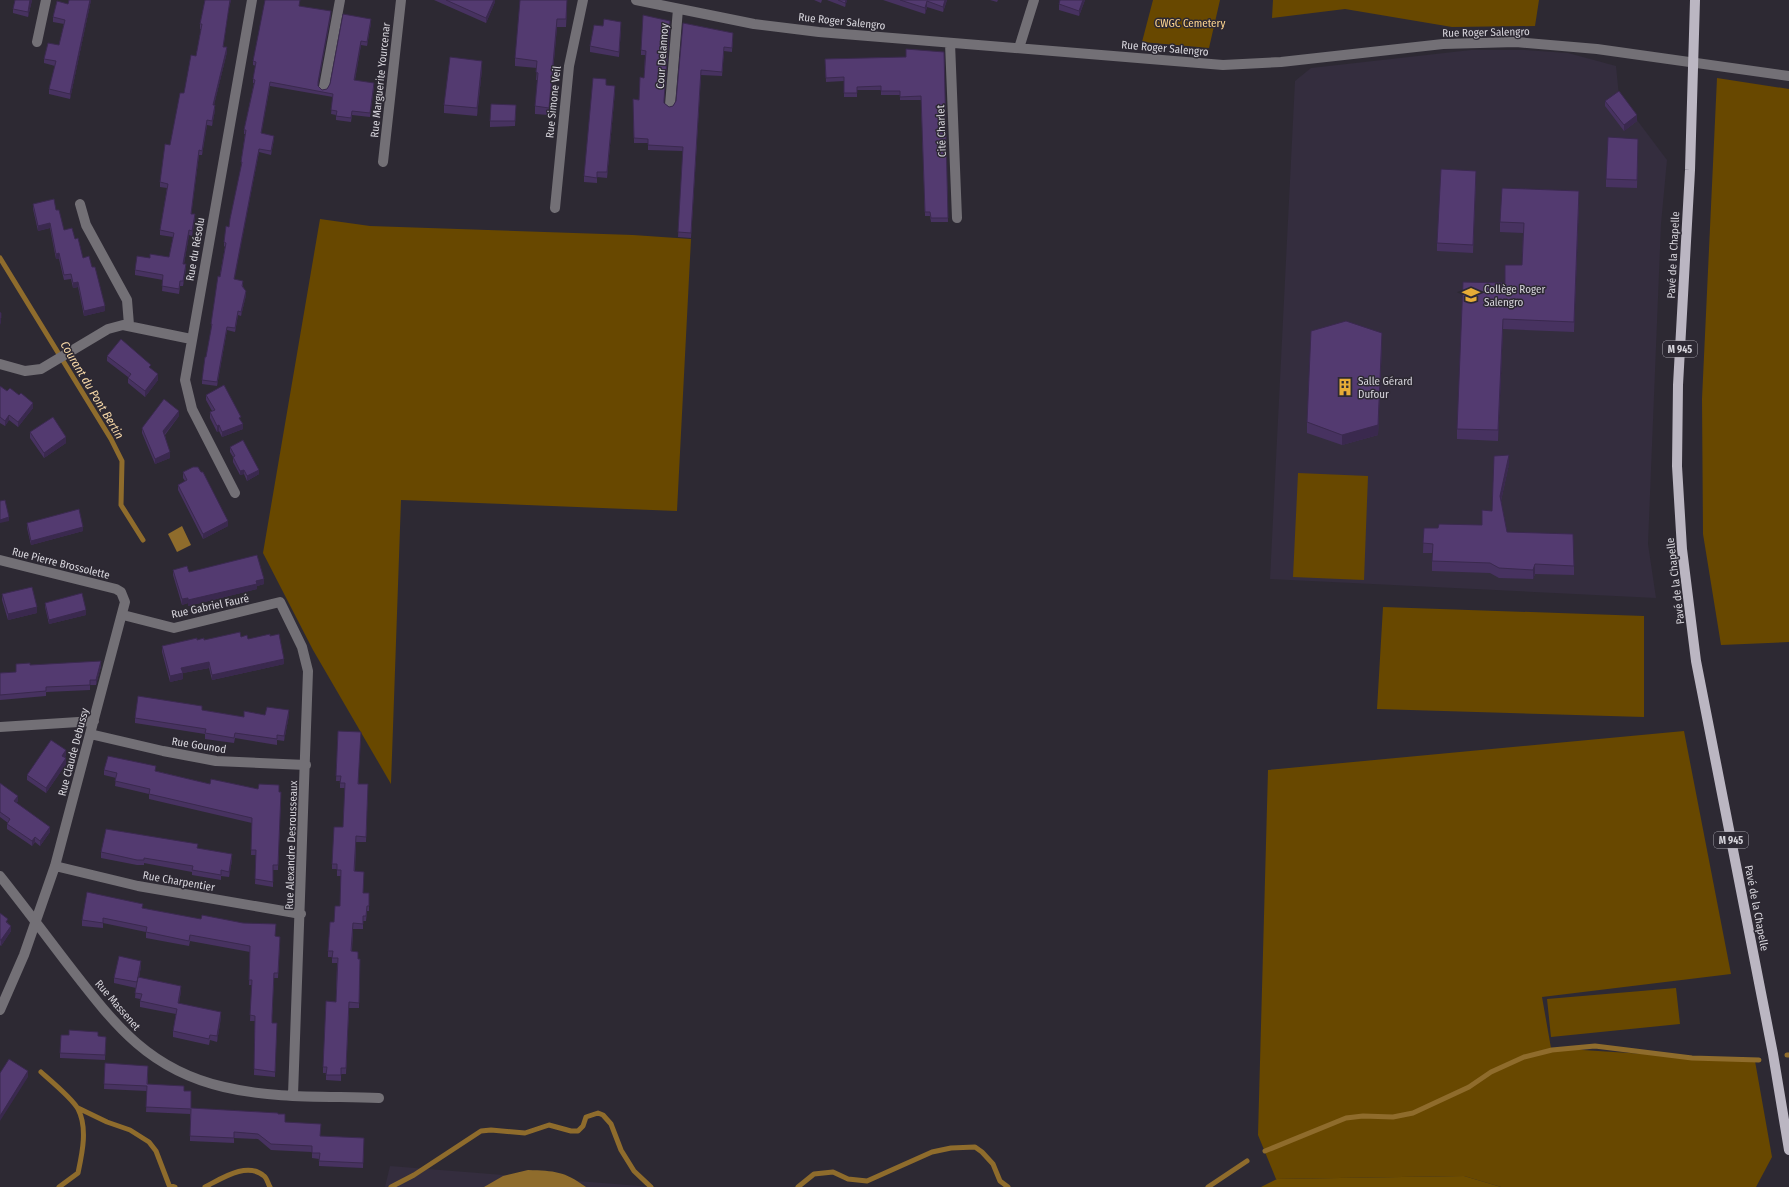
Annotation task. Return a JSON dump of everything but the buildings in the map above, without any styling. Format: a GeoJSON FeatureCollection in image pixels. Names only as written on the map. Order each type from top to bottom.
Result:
{"type":"FeatureCollection","features":[{"type":"Feature","properties":{"kind":"main road","name":"Pavé de la Chapelle"},"geometry":{"type":"LineString","coordinates":[[1695,0],[1694,63],[1678,385],[1678,466],[1682,549],[1696,661],[1773,1054],[1789,1150]]}},
{"type":"Feature","properties":{"kind":"street"},"geometry":{"type":"LineString","coordinates":[[37,42],[46,0]]}},
{"type":"Feature","properties":{"kind":"street","name":"Rue du Résolu"},"geometry":{"type":"LineString","coordinates":[[235,493],[188,399],[185,380],[191,339],[252,0]]}},
{"type":"Feature","properties":{"kind":"street"},"geometry":{"type":"LineString","coordinates":[[324,87],[340,0]]}},
{"type":"Feature","properties":{"kind":"street","name":"Rue Marguerite Yourcenar"},"geometry":{"type":"LineString","coordinates":[[383,162],[401,0]]}},
{"type":"Feature","properties":{"kind":"street","name":"Rue Simone Veil"},"geometry":{"type":"LineString","coordinates":[[555,208],[568,66],[583,0]]}},
{"type":"Feature","properties":{"kind":"street","name":"Rue Roger Salengro"},"geometry":{"type":"LineString","coordinates":[[636,0],[776,27],[950,43],[1239,66],[1443,44],[1516,42],[1573,46],[1789,76]]}},
{"type":"Feature","properties":{"kind":"street"},"geometry":{"type":"LineString","coordinates":[[1019,48],[1034,0]]}},
{"type":"Feature","properties":{"kind":"street","name":"Cour Delannoy"},"geometry":{"type":"LineString","coordinates":[[670,105],[678,9]]}},
{"type":"Feature","properties":{"kind":"street","name":"Cité Charlet"},"geometry":{"type":"LineString","coordinates":[[950,43],[957,218]]}},
{"type":"Feature","properties":{"kind":"street"},"geometry":{"type":"LineString","coordinates":[[80,204],[86,225],[127,300],[129,325]]}},
{"type":"Feature","properties":{"kind":"street"},"geometry":{"type":"LineString","coordinates":[[0,364],[25,371],[33,371],[49,365],[108,329],[116,326],[129,325],[191,339]]}},
{"type":"Feature","properties":{"kind":"street","name":"Rue Pierre Brossolette"},"geometry":{"type":"LineString","coordinates":[[0,560],[116,589]]}},
{"type":"Feature","properties":{"kind":"street","name":"Rue Claude Debussy"},"geometry":{"type":"LineString","coordinates":[[0,1010],[36,923],[55,866],[123,615],[125,602],[121,592],[116,589]]}},
{"type":"Feature","properties":{"kind":"street","name":"Rue Gabriel Fauré"},"geometry":{"type":"LineString","coordinates":[[123,615],[174,628],[280,602]]}},
{"type":"Feature","properties":{"kind":"street","name":"Rue Alexandre Desrousseaux"},"geometry":{"type":"LineString","coordinates":[[280,602],[302,646],[308,663],[301,914],[293,1095]]}},
{"type":"Feature","properties":{"kind":"street"},"geometry":{"type":"LineString","coordinates":[[0,728],[94,721]]}},
{"type":"Feature","properties":{"kind":"street","name":"Rue Gounod"},"geometry":{"type":"LineString","coordinates":[[90,734],[163,751],[216,761],[306,765]]}},
{"type":"Feature","properties":{"kind":"street","name":"Rue Charpentier"},"geometry":{"type":"LineString","coordinates":[[55,866],[138,886],[301,914]]}},
{"type":"Feature","properties":{"kind":"street","name":"Rue Massenet"},"geometry":{"type":"LineString","coordinates":[[0,876],[109,1017],[131,1039],[156,1059],[182,1073],[224,1087],[259,1093],[379,1098]]}},
{"type":"Feature","properties":{"kind":"shaded area","name":"Collège Roger Salengro"},"geometry":{"type":"Polygon","coordinates":[[[1471,50],[1525,50],[1568,53],[1616,66],[1619,96],[1667,160],[1661,224],[1648,544],[1656,598],[1270,579],[1295,81],[1311,68],[1471,50]]]}},
{"type":"Feature","properties":{"kind":"shaded area"},"geometry":{"type":"Polygon","coordinates":[[[182,526],[191,545],[177,552],[168,534],[182,526]]]}},
{"type":"Feature","properties":{"kind":"shaded area"},"geometry":{"type":"Polygon","coordinates":[[[390,1166],[653,1187],[385,1187],[390,1166]]]}},
{"type":"Feature","properties":{"kind":"shaded area"},"geometry":{"type":"Polygon","coordinates":[[[528,1170],[559,1173],[586,1187],[484,1187],[503,1176],[528,1170]]]}},
{"type":"Feature","properties":{"kind":"shaded area"},"geometry":{"type":"Polygon","coordinates":[[[1464,1176],[1501,1187],[1261,1187],[1277,1179],[1464,1176]]]}},
{"type":"Feature","properties":{"kind":"green space","name":"CWGC Cemetery"},"geometry":{"type":"Polygon","coordinates":[[[1153,0],[1220,0],[1209,48],[1142,42],[1153,0]]]}},
{"type":"Feature","properties":{"kind":"green space"},"geometry":{"type":"Polygon","coordinates":[[[1273,0],[1539,0],[1535,26],[1452,27],[1345,9],[1272,18],[1273,0]]]}},
{"type":"Feature","properties":{"kind":"green space"},"geometry":{"type":"Polygon","coordinates":[[[1717,78],[1789,89],[1789,642],[1721,645],[1703,534],[1702,399],[1717,78]]]}},
{"type":"Feature","properties":{"kind":"green space"},"geometry":{"type":"Polygon","coordinates":[[[320,219],[370,226],[633,235],[691,239],[677,511],[401,500],[391,784],[313,650],[263,553],[320,219]]]}},
{"type":"Feature","properties":{"kind":"green space"},"geometry":{"type":"Polygon","coordinates":[[[1298,473],[1368,476],[1364,580],[1293,577],[1298,473]]]}},
{"type":"Feature","properties":{"kind":"green space"},"geometry":{"type":"Polygon","coordinates":[[[1383,607],[1644,616],[1644,717],[1377,709],[1383,607]]]}},
{"type":"Feature","properties":{"kind":"green space"},"geometry":{"type":"Polygon","coordinates":[[[1684,731],[1731,974],[1542,997],[1551,1048],[1755,1061],[1772,1157],[1756,1187],[1501,1187],[1464,1176],[1276,1179],[1258,1135],[1268,770],[1684,731]]]}},
{"type":"Feature","properties":{"kind":"green space"},"geometry":{"type":"Polygon","coordinates":[[[1676,988],[1680,1024],[1551,1037],[1547,999],[1676,988]]]}},
{"type":"Feature","properties":{"kind":"waterway","name":"Courant du Pont Bertin"},"geometry":{"type":"LineString","coordinates":[[0,258],[111,439],[122,461],[121,505],[143,540]]}},
{"type":"Feature","properties":{"kind":"waterway"},"geometry":{"type":"LineString","coordinates":[[1265,1151],[1346,1118],[1363,1116],[1393,1117],[1413,1113],[1469,1087],[1491,1072],[1524,1057],[1552,1050],[1595,1046],[1692,1058],[1759,1060]]}},
{"type":"Feature","properties":{"kind":"waterway"},"geometry":{"type":"LineString","coordinates":[[41,1072],[71,1100],[78,1109],[83,1124],[83,1141],[78,1173],[59,1187]]}},
{"type":"Feature","properties":{"kind":"waterway"},"geometry":{"type":"LineString","coordinates":[[78,1108],[107,1122],[130,1130],[149,1142],[156,1151],[169,1185],[175,1187]]}},
{"type":"Feature","properties":{"kind":"waterway"},"geometry":{"type":"LineString","coordinates":[[391,1187],[414,1175],[481,1131],[491,1130],[525,1133],[549,1125],[571,1131],[578,1131],[583,1126],[586,1117],[598,1113],[603,1115],[611,1124],[621,1150],[634,1171],[651,1187]]}},
{"type":"Feature","properties":{"kind":"waterway"},"geometry":{"type":"LineString","coordinates":[[798,1187],[814,1174],[833,1172],[848,1179],[867,1181],[932,1152],[951,1148],[975,1147],[993,1164],[1000,1181],[1008,1187]]}},
{"type":"Feature","properties":{"kind":"waterway"},"geometry":{"type":"LineString","coordinates":[[1208,1187],[1247,1161]]}},
{"type":"Feature","properties":{"kind":"waterway"},"geometry":{"type":"LineString","coordinates":[[205,1187],[226,1176],[250,1170],[264,1176],[270,1187]]}},
{"type":"Feature","properties":{"kind":"place","name":"Collège Roger Salengro"},"geometry":{"type":"Point","coordinates":[1471,295]}},
{"type":"Feature","properties":{"kind":"place","name":"Salle Gérard Dufour"},"geometry":{"type":"Point","coordinates":[1345,387]}}]}
